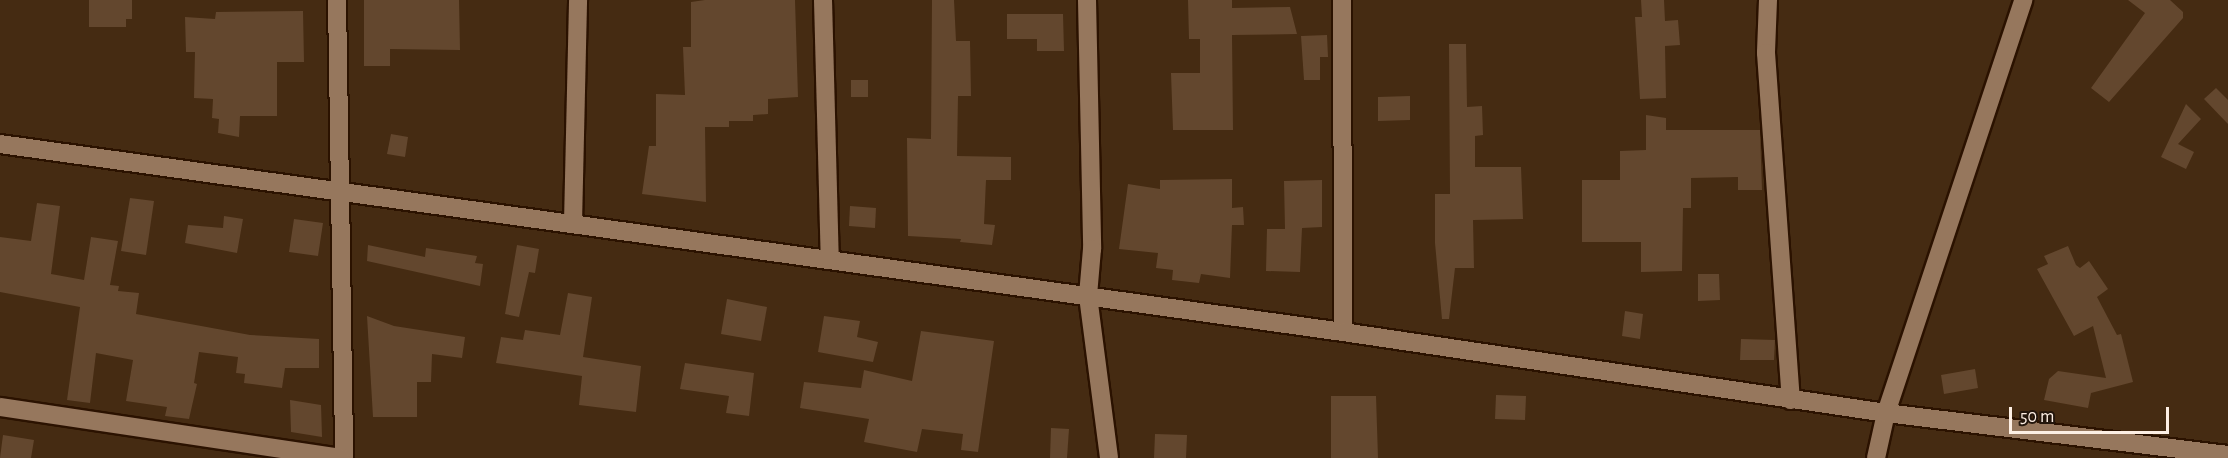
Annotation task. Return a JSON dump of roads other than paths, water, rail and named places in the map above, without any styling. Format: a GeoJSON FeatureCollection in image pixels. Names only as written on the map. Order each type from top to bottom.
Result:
{"type":"FeatureCollection","features":[{"type":"Feature","properties":{"kind":"street"},"geometry":{"type":"LineString","coordinates":[[0,406],[342,458],[337,190],[337,0]]}},
{"type":"Feature","properties":{"kind":"street"},"geometry":{"type":"LineString","coordinates":[[573,223],[578,0]]}},
{"type":"Feature","properties":{"kind":"street"},"geometry":{"type":"LineString","coordinates":[[823,0],[830,260]]}},
{"type":"Feature","properties":{"kind":"street"},"geometry":{"type":"LineString","coordinates":[[1087,0],[1092,249],[1088,296],[1108,458]]}},
{"type":"Feature","properties":{"kind":"street"},"geometry":{"type":"LineString","coordinates":[[1342,0],[1343,332]]}},
{"type":"Feature","properties":{"kind":"street"},"geometry":{"type":"LineString","coordinates":[[1768,0],[1766,53],[1791,400]]}},
{"type":"Feature","properties":{"kind":"street"},"geometry":{"type":"LineString","coordinates":[[1876,458],[1886,413],[2023,0]]}},
{"type":"Feature","properties":{"kind":"street"},"geometry":{"type":"LineString","coordinates":[[0,144],[1343,332],[1791,400],[2228,455]]}}]}
